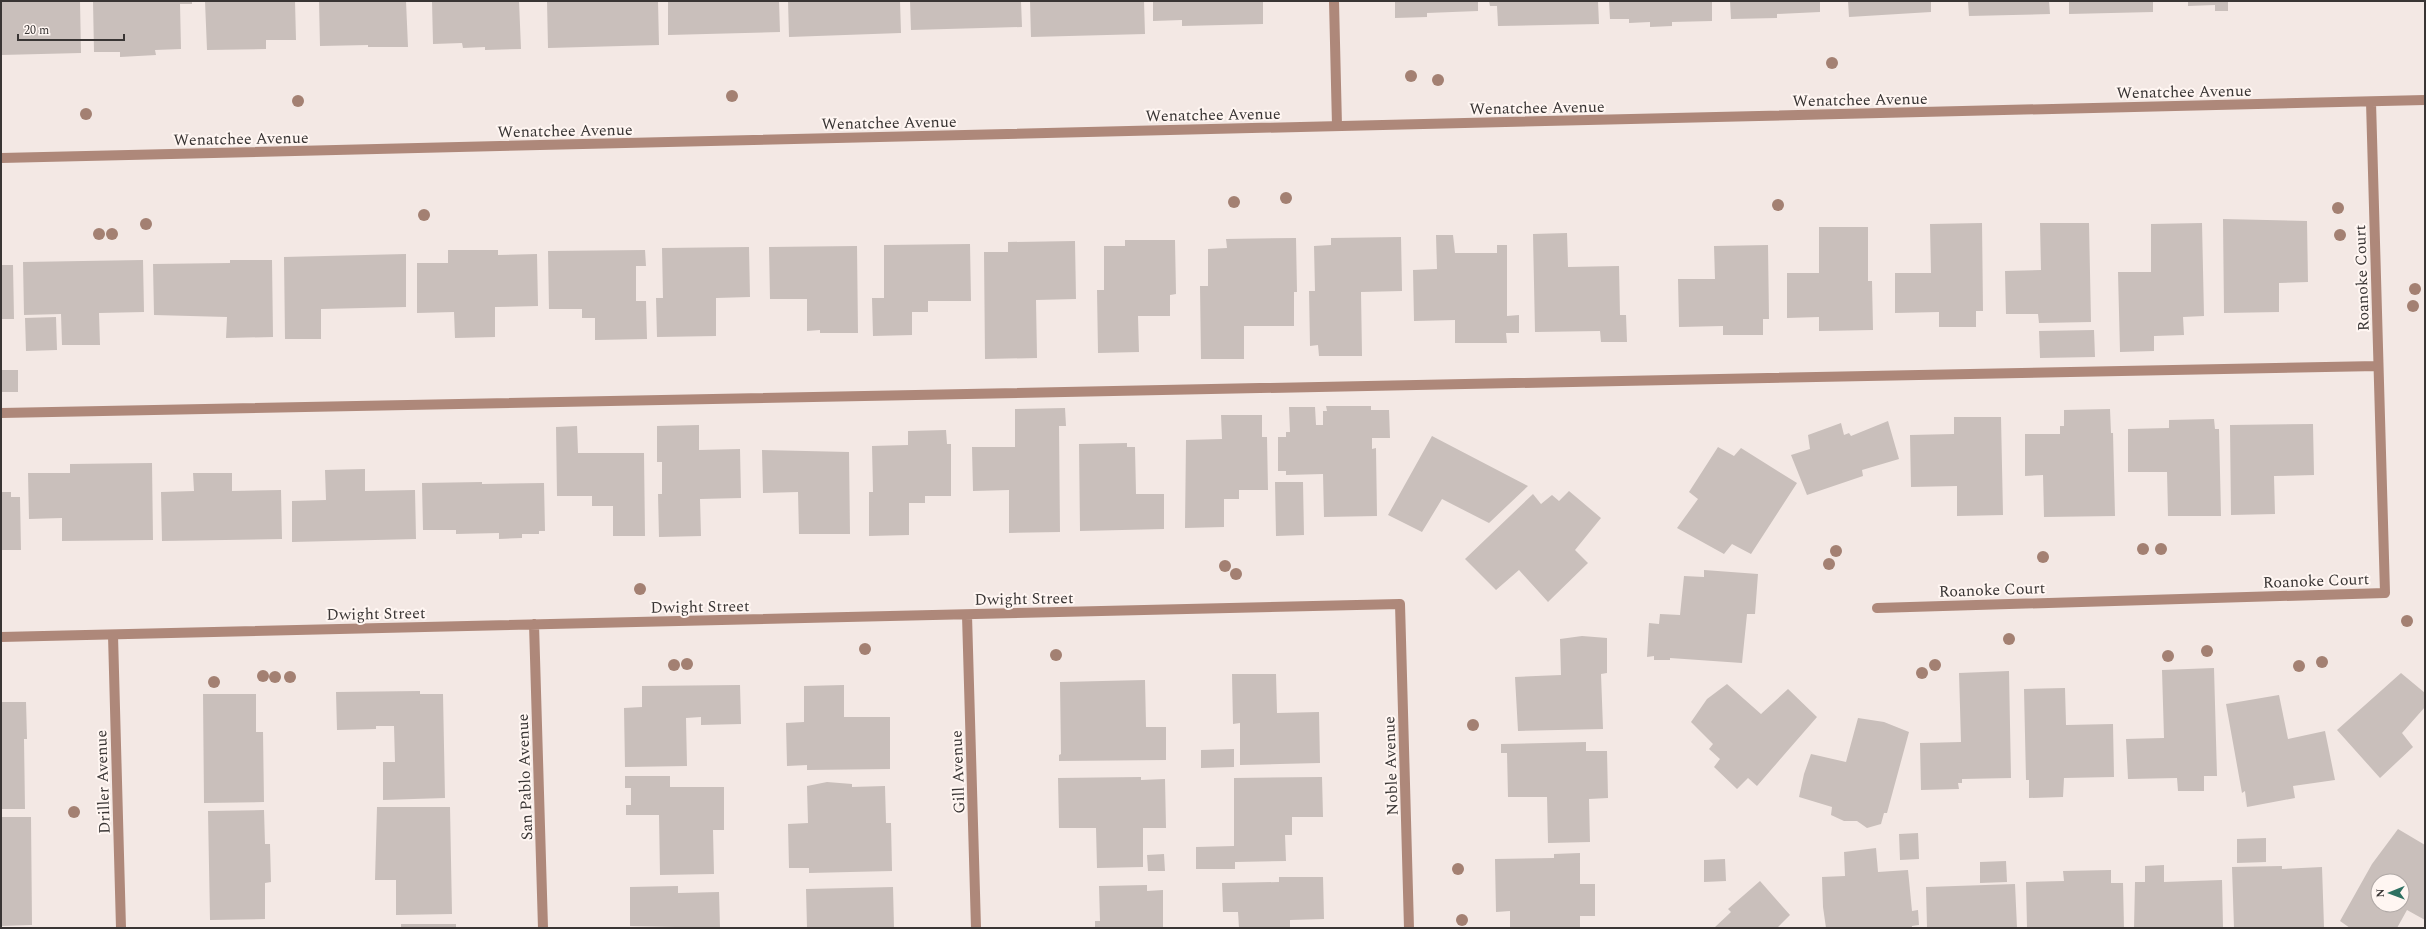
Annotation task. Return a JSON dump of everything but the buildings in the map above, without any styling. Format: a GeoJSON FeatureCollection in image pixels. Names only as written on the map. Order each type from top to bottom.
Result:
{"type":"FeatureCollection","features":[{"type":"Feature","properties":{"kind":"street"},"geometry":{"type":"LineString","coordinates":[[1334,1],[1338,126]]}},
{"type":"Feature","properties":{"kind":"street","name":"Wenatchee Avenue"},"geometry":{"type":"LineString","coordinates":[[1,158],[2425,100]]}},
{"type":"Feature","properties":{"kind":"street","name":"Roanoke Court"},"geometry":{"type":"LineString","coordinates":[[1876,608],[2385,593],[2371,102]]}},
{"type":"Feature","properties":{"kind":"street"},"geometry":{"type":"LineString","coordinates":[[1,413],[2378,366]]}},
{"type":"Feature","properties":{"kind":"street","name":"Dwight Street"},"geometry":{"type":"LineString","coordinates":[[1,637],[1400,604]]}},
{"type":"Feature","properties":{"kind":"street","name":"Noble Avenue"},"geometry":{"type":"LineString","coordinates":[[1400,604],[1409,928]]}},
{"type":"Feature","properties":{"kind":"street","name":"Gill Avenue"},"geometry":{"type":"LineString","coordinates":[[967,614],[976,928]]}},
{"type":"Feature","properties":{"kind":"street","name":"San Pablo Avenue"},"geometry":{"type":"LineString","coordinates":[[534,624],[543,928]]}},
{"type":"Feature","properties":{"kind":"street","name":"Driller Avenue"},"geometry":{"type":"LineString","coordinates":[[113,635],[121,928]]}}]}
